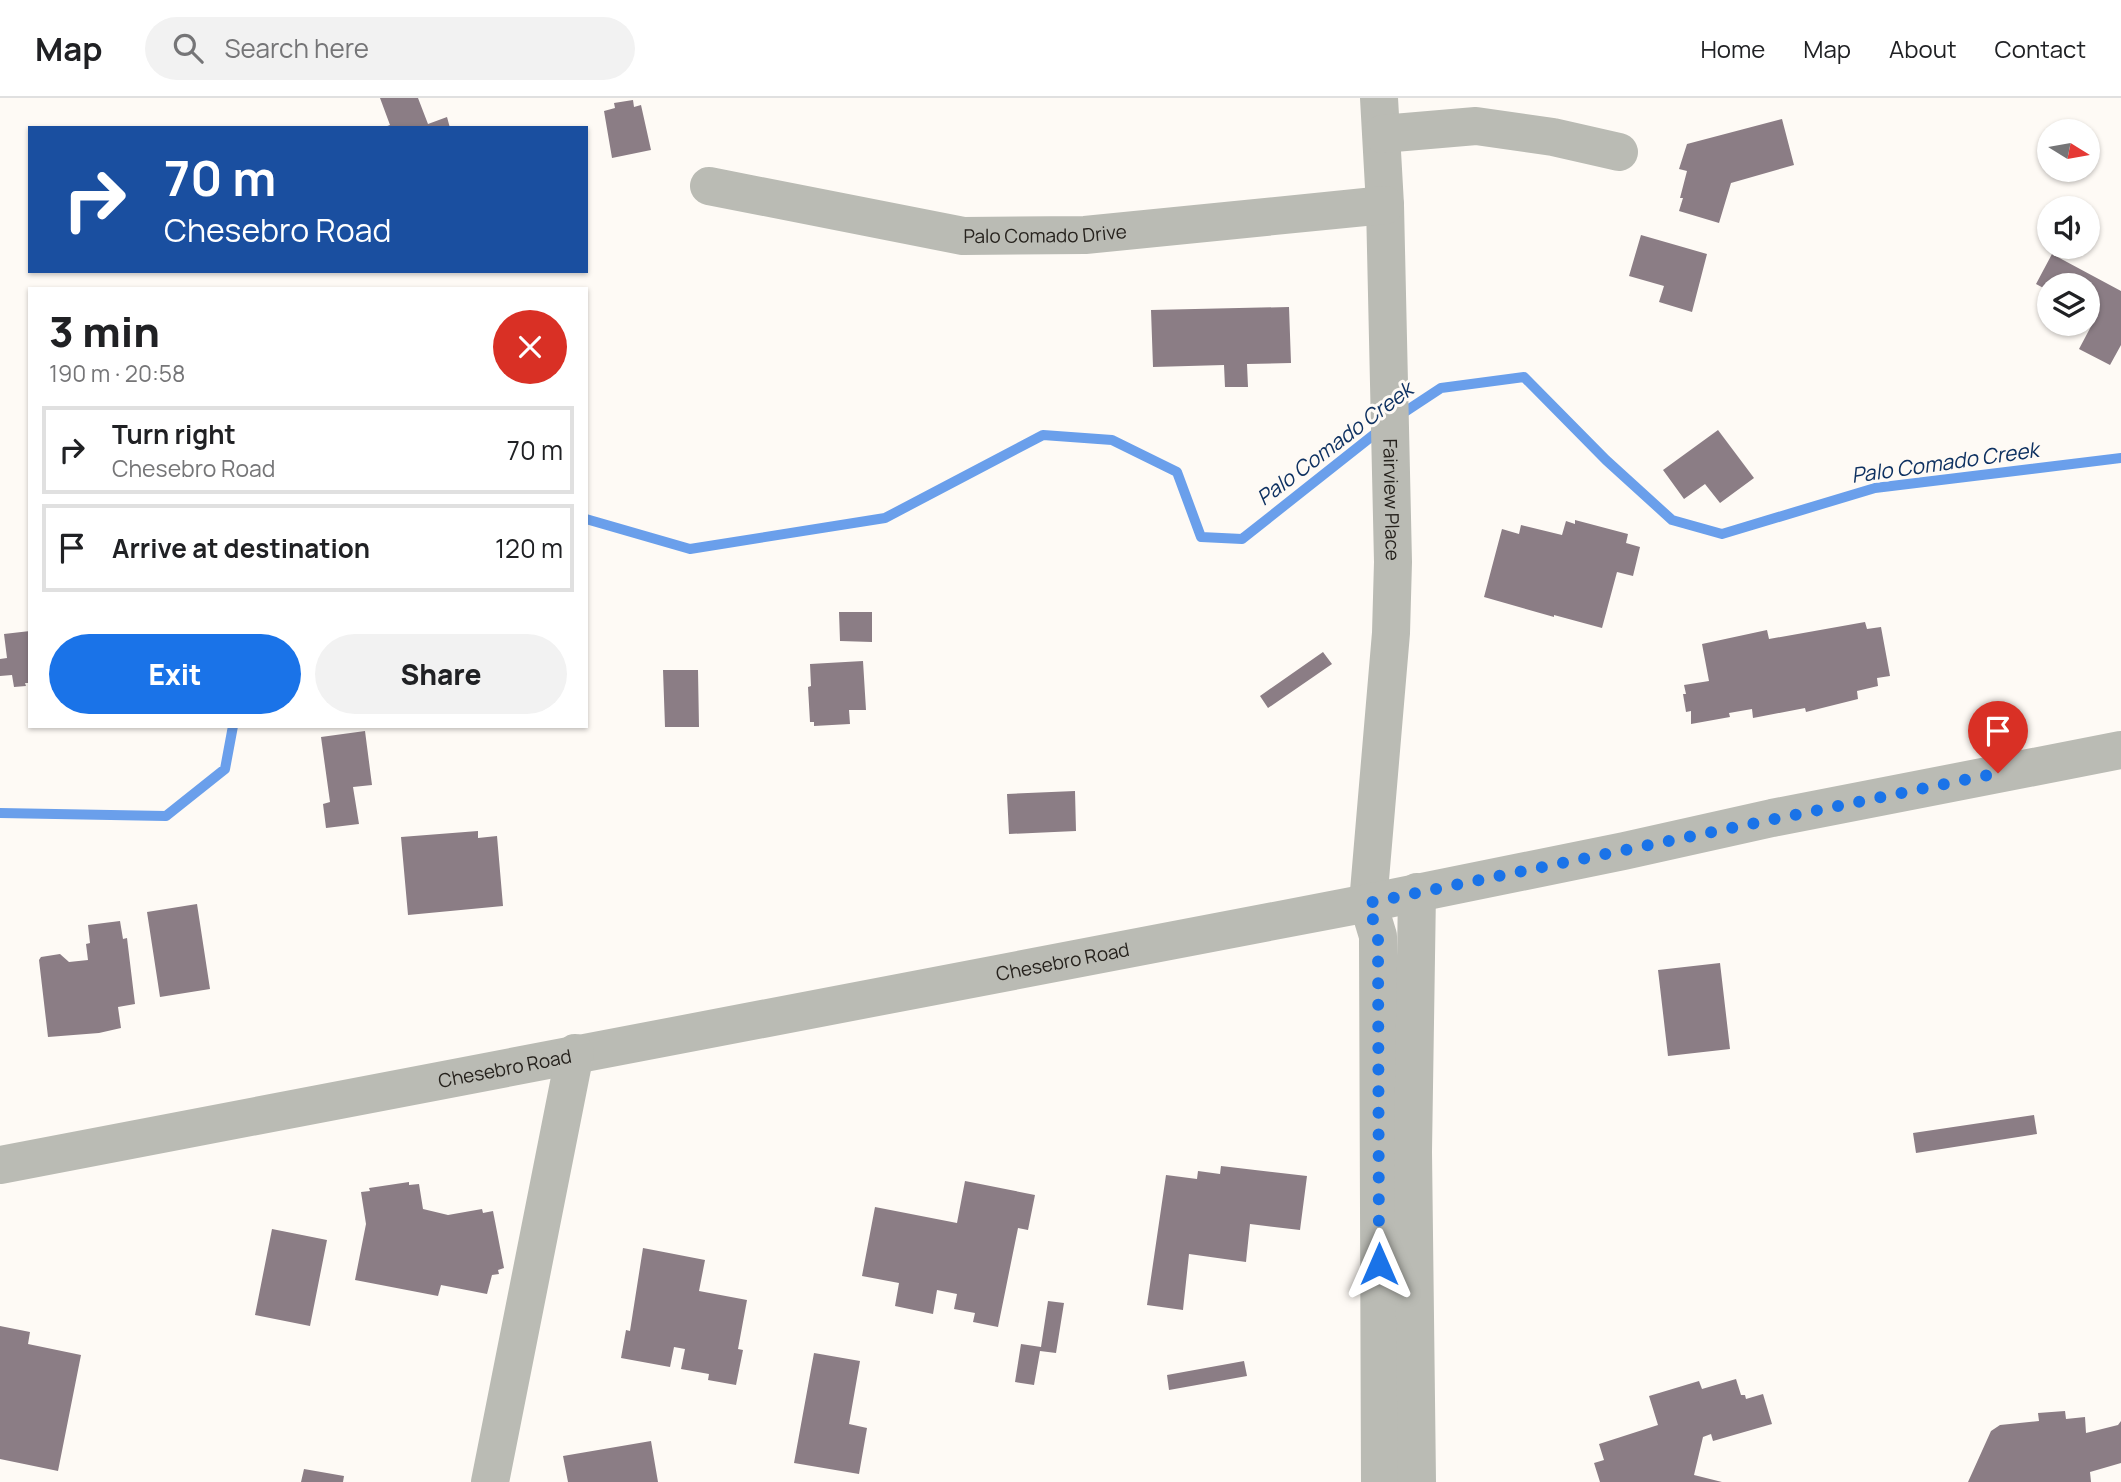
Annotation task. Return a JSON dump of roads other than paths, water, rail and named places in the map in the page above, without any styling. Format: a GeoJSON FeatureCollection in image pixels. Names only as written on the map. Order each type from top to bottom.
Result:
{"type":"FeatureCollection","features":[{"type":"Feature","properties":{"kind":"street"},"geometry":{"type":"LineString","coordinates":[[1380,116],[1553,137],[1619,152]]}},
{"type":"Feature","properties":{"kind":"street","name":"Fairview Place"},"geometry":{"type":"LineString","coordinates":[[1368,903],[1391,634],[1393,562],[1385,205],[1380,116]]}},
{"type":"Feature","properties":{"kind":"street","name":"Palo Comado Drive"},"geometry":{"type":"LineString","coordinates":[[709,186],[963,236],[1085,235],[1385,205]]}},
{"type":"Feature","properties":{"kind":"street","name":"Chesebro Road"},"geometry":{"type":"LineString","coordinates":[[0,1165],[1368,903],[1772,818],[2121,750]]}},
{"type":"Feature","properties":{"kind":"street"},"geometry":{"type":"LineString","coordinates":[[1417,892],[1413,1152],[1417,1482]]}},
{"type":"Feature","properties":{"kind":"street"},"geometry":{"type":"LineString","coordinates":[[1368,903],[1378,936],[1380,1482]]}},
{"type":"Feature","properties":{"kind":"street"},"geometry":{"type":"LineString","coordinates":[[490,1482],[575,1053]]}},
{"type":"Feature","properties":{"kind":"waterway","name":"Palo Comado Creek"},"geometry":{"type":"LineString","coordinates":[[1397,417],[1441,388],[1524,377],[1606,460],[1672,520],[1722,534],[1875,488],[2121,458]]}},
{"type":"Feature","properties":{"kind":"waterway","name":"Palo Comado Creek"},"geometry":{"type":"LineString","coordinates":[[588,520],[690,549],[885,518],[1043,435],[1112,440],[1177,472],[1201,537],[1242,539],[1381,429]]}},
{"type":"Feature","properties":{"kind":"waterway","name":"Palo Comado Creek"},"geometry":{"type":"LineString","coordinates":[[0,813],[166,816],[225,769],[233,728]]}}]}
